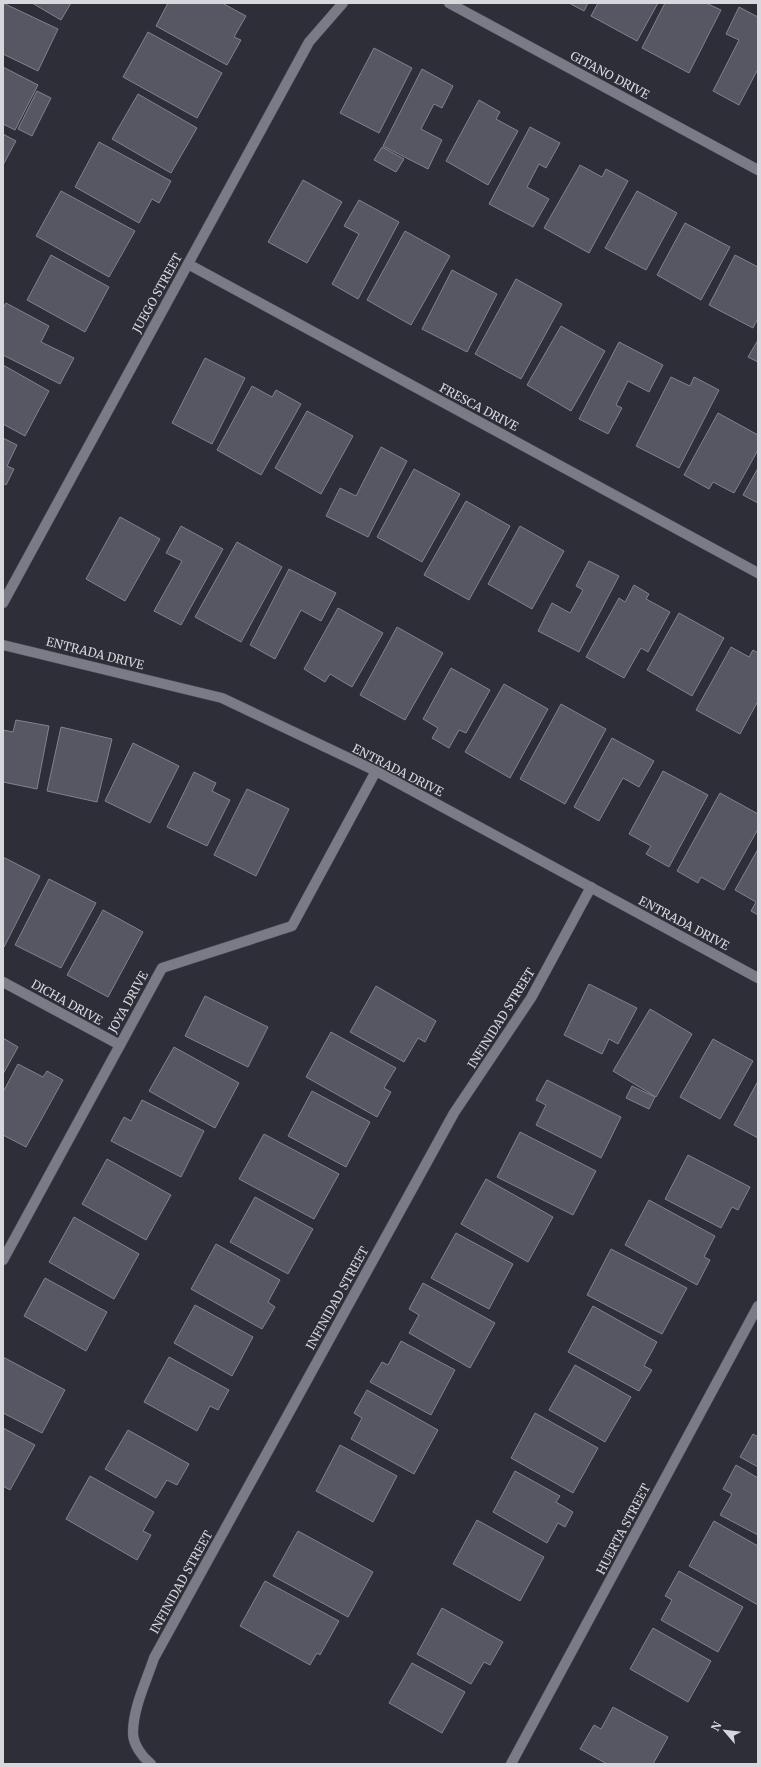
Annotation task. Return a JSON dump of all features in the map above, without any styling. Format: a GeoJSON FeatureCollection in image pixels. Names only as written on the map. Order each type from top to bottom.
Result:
{"type":"FeatureCollection","features":[{"type":"Feature","properties":{"kind":"street","name":"JUEGO STREET"},"geometry":{"type":"LineString","coordinates":[[3,603],[309,42],[343,3]]}},
{"type":"Feature","properties":{"kind":"street","name":"GITANO DRIVE"},"geometry":{"type":"LineString","coordinates":[[449,3],[758,170]]}},
{"type":"Feature","properties":{"kind":"street","name":"FRESCA DRIVE"},"geometry":{"type":"LineString","coordinates":[[188,264],[758,573]]}},
{"type":"Feature","properties":{"kind":"street","name":"ENTRADA DRIVE"},"geometry":{"type":"LineString","coordinates":[[3,645],[222,698],[376,771],[758,978]]}},
{"type":"Feature","properties":{"kind":"street","name":"JOYA DRIVE"},"geometry":{"type":"LineString","coordinates":[[3,1260],[162,968],[292,926],[376,771]]}},
{"type":"Feature","properties":{"kind":"street","name":"INFINIDAD STREET"},"geometry":{"type":"LineString","coordinates":[[151,1764],[142,1757],[133,1734],[139,1700],[154,1658],[454,1113],[531,998],[591,888]]}},
{"type":"Feature","properties":{"kind":"street","name":"DICHA DRIVE"},"geometry":{"type":"LineString","coordinates":[[3,982],[120,1045]]}},
{"type":"Feature","properties":{"kind":"street","name":"HUERTA STREET"},"geometry":{"type":"LineString","coordinates":[[511,1764],[758,1306]]}},
{"type":"Feature","properties":{"kind":"building"},"geometry":{"type":"Polygon","coordinates":[[[3,3],[58,29],[38,71],[3,54],[3,3]]]}},
{"type":"Feature","properties":{"kind":"building"},"geometry":{"type":"Polygon","coordinates":[[[32,3],[71,3],[61,20],[32,3]]]}},
{"type":"Feature","properties":{"kind":"building"},"geometry":{"type":"Polygon","coordinates":[[[168,3],[222,3],[246,16],[234,37],[241,40],[227,65],[156,26],[168,3]]]}},
{"type":"Feature","properties":{"kind":"building"},"geometry":{"type":"Polygon","coordinates":[[[569,3],[588,3],[584,11],[569,3]]]}},
{"type":"Feature","properties":{"kind":"building"},"geometry":{"type":"Polygon","coordinates":[[[598,3],[658,3],[637,41],[591,16],[598,3]]]}},
{"type":"Feature","properties":{"kind":"building"},"geometry":{"type":"Polygon","coordinates":[[[665,3],[706,3],[721,10],[689,73],[642,48],[665,3]]]}},
{"type":"Feature","properties":{"kind":"building"},"geometry":{"type":"Polygon","coordinates":[[[739,7],[758,17],[758,69],[739,105],[713,91],[739,40],[726,34],[739,7]]]}},
{"type":"Feature","properties":{"kind":"building"},"geometry":{"type":"Polygon","coordinates":[[[148,32],[222,73],[197,118],[123,77],[148,32]]]}},
{"type":"Feature","properties":{"kind":"building"},"geometry":{"type":"Polygon","coordinates":[[[374,48],[412,68],[379,133],[340,113],[374,48]]]}},
{"type":"Feature","properties":{"kind":"building"},"geometry":{"type":"Polygon","coordinates":[[[3,67],[38,85],[15,130],[3,124],[3,67]]]}},
{"type":"Feature","properties":{"kind":"building"},"geometry":{"type":"Polygon","coordinates":[[[422,69],[453,86],[442,108],[434,104],[421,129],[442,140],[428,169],[383,146],[422,69]]]}},
{"type":"Feature","properties":{"kind":"building"},"geometry":{"type":"Polygon","coordinates":[[[37,91],[51,98],[32,136],[18,129],[37,91]]]}},
{"type":"Feature","properties":{"kind":"building"},"geometry":{"type":"Polygon","coordinates":[[[138,94],[197,128],[171,173],[112,139],[138,94]]]}},
{"type":"Feature","properties":{"kind":"building"},"geometry":{"type":"Polygon","coordinates":[[[479,100],[500,112],[496,119],[518,131],[488,185],[446,161],[479,100]]]}},
{"type":"Feature","properties":{"kind":"building"},"geometry":{"type":"Polygon","coordinates":[[[530,127],[560,143],[546,168],[539,164],[527,187],[549,199],[533,227],[489,204],[530,127]]]}},
{"type":"Feature","properties":{"kind":"building"},"geometry":{"type":"Polygon","coordinates":[[[3,134],[16,141],[3,165],[3,134]]]}},
{"type":"Feature","properties":{"kind":"building"},"geometry":{"type":"Polygon","coordinates":[[[99,142],[171,181],[159,203],[152,199],[139,223],[75,187],[99,142]]]}},
{"type":"Feature","properties":{"kind":"building"},"geometry":{"type":"Polygon","coordinates":[[[382,147],[404,159],[396,172],[374,160],[382,147]]]}},
{"type":"Feature","properties":{"kind":"building"},"geometry":{"type":"Polygon","coordinates":[[[580,165],[602,177],[606,169],[628,181],[589,253],[544,228],[580,165]]]}},
{"type":"Feature","properties":{"kind":"building"},"geometry":{"type":"Polygon","coordinates":[[[303,180],[342,202],[307,263],[268,242],[303,180]]]}},
{"type":"Feature","properties":{"kind":"building"},"geometry":{"type":"Polygon","coordinates":[[[61,191],[135,231],[109,277],[36,236],[61,191]]]}},
{"type":"Feature","properties":{"kind":"building"},"geometry":{"type":"Polygon","coordinates":[[[637,191],[677,213],[646,270],[605,248],[637,191]]]}},
{"type":"Feature","properties":{"kind":"building"},"geometry":{"type":"Polygon","coordinates":[[[359,200],[399,222],[358,299],[332,284],[359,234],[344,226],[359,200]]]}},
{"type":"Feature","properties":{"kind":"building"},"geometry":{"type":"Polygon","coordinates":[[[685,223],[730,247],[701,300],[657,275],[685,223]]]}},
{"type":"Feature","properties":{"kind":"building"},"geometry":{"type":"Polygon","coordinates":[[[405,231],[450,256],[411,325],[367,300],[405,231]]]}},
{"type":"Feature","properties":{"kind":"building"},"geometry":{"type":"Polygon","coordinates":[[[51,255],[109,287],[85,332],[27,300],[51,255]]]}},
{"type":"Feature","properties":{"kind":"building"},"geometry":{"type":"Polygon","coordinates":[[[735,255],[758,267],[758,318],[753,328],[709,305],[735,255]]]}},
{"type":"Feature","properties":{"kind":"building"},"geometry":{"type":"Polygon","coordinates":[[[452,270],[497,294],[467,352],[422,329],[452,270]]]}},
{"type":"Feature","properties":{"kind":"building"},"geometry":{"type":"Polygon","coordinates":[[[516,279],[562,304],[521,379],[475,354],[516,279]]]}},
{"type":"Feature","properties":{"kind":"building"},"geometry":{"type":"Polygon","coordinates":[[[6,303],[49,326],[41,342],[74,358],[60,384],[3,355],[3,308],[6,303]]]}},
{"type":"Feature","properties":{"kind":"building"},"geometry":{"type":"Polygon","coordinates":[[[561,326],[605,351],[571,411],[527,385],[561,326]]]}},
{"type":"Feature","properties":{"kind":"building"},"geometry":{"type":"Polygon","coordinates":[[[758,340],[758,362],[748,357],[758,340]]]}},
{"type":"Feature","properties":{"kind":"building"},"geometry":{"type":"Polygon","coordinates":[[[619,342],[663,365],[649,392],[628,381],[616,405],[622,408],[608,434],[579,419],[619,342]]]}},
{"type":"Feature","properties":{"kind":"building"},"geometry":{"type":"Polygon","coordinates":[[[205,358],[245,378],[212,444],[172,423],[205,358]]]}},
{"type":"Feature","properties":{"kind":"building"},"geometry":{"type":"Polygon","coordinates":[[[3,365],[49,391],[25,436],[3,424],[3,365]]]}},
{"type":"Feature","properties":{"kind":"building"},"geometry":{"type":"Polygon","coordinates":[[[671,377],[690,386],[694,377],[719,390],[679,468],[636,446],[671,377]]]}},
{"type":"Feature","properties":{"kind":"building"},"geometry":{"type":"Polygon","coordinates":[[[252,386],[272,397],[276,390],[301,404],[261,475],[217,450],[252,386]]]}},
{"type":"Feature","properties":{"kind":"building"},"geometry":{"type":"Polygon","coordinates":[[[307,411],[353,436],[321,494],[275,468],[307,411]]]}},
{"type":"Feature","properties":{"kind":"building"},"geometry":{"type":"Polygon","coordinates":[[[718,413],[758,435],[758,450],[734,493],[713,482],[709,489],[684,475],[718,413]]]}},
{"type":"Feature","properties":{"kind":"building"},"geometry":{"type":"Polygon","coordinates":[[[3,438],[17,445],[7,466],[14,469],[6,485],[3,483],[3,438]]]}},
{"type":"Feature","properties":{"kind":"building"},"geometry":{"type":"Polygon","coordinates":[[[381,447],[407,461],[368,537],[326,516],[340,488],[356,496],[381,447]]]}},
{"type":"Feature","properties":{"kind":"building"},"geometry":{"type":"Polygon","coordinates":[[[758,468],[758,503],[743,495],[758,468]]]}},
{"type":"Feature","properties":{"kind":"building"},"geometry":{"type":"Polygon","coordinates":[[[414,469],[460,494],[422,562],[377,537],[414,469]]]}},
{"type":"Feature","properties":{"kind":"building"},"geometry":{"type":"Polygon","coordinates":[[[466,501],[510,526],[469,600],[424,575],[466,501]]]}},
{"type":"Feature","properties":{"kind":"building"},"geometry":{"type":"Polygon","coordinates":[[[120,517],[160,539],[125,601],[86,579],[120,517]]]}},
{"type":"Feature","properties":{"kind":"building"},"geometry":{"type":"Polygon","coordinates":[[[181,526],[223,549],[181,625],[154,611],[182,561],[166,553],[181,526]]]}},
{"type":"Feature","properties":{"kind":"building"},"geometry":{"type":"Polygon","coordinates":[[[520,526],[564,551],[532,609],[488,584],[520,526]]]}},
{"type":"Feature","properties":{"kind":"building"},"geometry":{"type":"Polygon","coordinates":[[[237,542],[282,567],[241,642],[195,617],[237,542]]]}},
{"type":"Feature","properties":{"kind":"building"},"geometry":{"type":"Polygon","coordinates":[[[589,561],[619,576],[579,652],[538,631],[552,603],[570,613],[583,590],[576,586],[589,561]]]}},
{"type":"Feature","properties":{"kind":"building"},"geometry":{"type":"Polygon","coordinates":[[[289,569],[336,593],[321,621],[301,610],[275,659],[250,645],[289,569]]]}},
{"type":"Feature","properties":{"kind":"building"},"geometry":{"type":"Polygon","coordinates":[[[634,585],[649,594],[646,599],[670,612],[648,652],[641,648],[624,678],[586,657],[619,598],[625,602],[634,585]]]}},
{"type":"Feature","properties":{"kind":"building"},"geometry":{"type":"Polygon","coordinates":[[[338,608],[383,633],[352,687],[330,674],[325,682],[304,669],[338,608]]]}},
{"type":"Feature","properties":{"kind":"building"},"geometry":{"type":"Polygon","coordinates":[[[679,613],[724,638],[692,696],[647,670],[679,613]]]}},
{"type":"Feature","properties":{"kind":"building"},"geometry":{"type":"Polygon","coordinates":[[[397,627],[443,653],[405,720],[360,695],[397,627]]]}},
{"type":"Feature","properties":{"kind":"building"},"geometry":{"type":"Polygon","coordinates":[[[731,647],[749,657],[753,650],[758,653],[758,701],[740,734],[696,710],[731,647]]]}},
{"type":"Feature","properties":{"kind":"building"},"geometry":{"type":"Polygon","coordinates":[[[451,668],[490,690],[466,733],[459,730],[449,748],[432,738],[438,728],[423,719],[451,668]]]}},
{"type":"Feature","properties":{"kind":"building"},"geometry":{"type":"Polygon","coordinates":[[[504,684],[548,709],[510,778],[465,752],[504,684]]]}},
{"type":"Feature","properties":{"kind":"building"},"geometry":{"type":"Polygon","coordinates":[[[561,704],[606,729],[565,804],[520,779],[561,704]]]}},
{"type":"Feature","properties":{"kind":"building"},"geometry":{"type":"Polygon","coordinates":[[[16,720],[49,726],[37,789],[3,782],[3,730],[13,732],[16,720]]]}},
{"type":"Feature","properties":{"kind":"building"},"geometry":{"type":"Polygon","coordinates":[[[61,727],[112,739],[97,802],[47,791],[61,727]]]}},
{"type":"Feature","properties":{"kind":"building"},"geometry":{"type":"Polygon","coordinates":[[[612,738],[654,761],[639,787],[623,778],[599,821],[574,807],[612,738]]]}},
{"type":"Feature","properties":{"kind":"building"},"geometry":{"type":"Polygon","coordinates":[[[133,743],[179,766],[150,823],[105,801],[133,743]]]}},
{"type":"Feature","properties":{"kind":"building"},"geometry":{"type":"Polygon","coordinates":[[[663,771],[708,795],[669,867],[646,854],[651,846],[629,834],[663,771]]]}},
{"type":"Feature","properties":{"kind":"building"},"geometry":{"type":"Polygon","coordinates":[[[194,772],[216,783],[212,791],[230,800],[207,846],[167,827],[194,772]]]}},
{"type":"Feature","properties":{"kind":"building"},"geometry":{"type":"Polygon","coordinates":[[[247,789],[289,809],[256,876],[214,855],[247,789]]]}},
{"type":"Feature","properties":{"kind":"building"},"geometry":{"type":"Polygon","coordinates":[[[720,793],[758,814],[758,829],[724,890],[701,877],[698,883],[677,871],[720,793]]]}},
{"type":"Feature","properties":{"kind":"building"},"geometry":{"type":"Polygon","coordinates":[[[758,849],[758,915],[751,911],[756,902],[735,890],[758,849]]]}},
{"type":"Feature","properties":{"kind":"building"},"geometry":{"type":"Polygon","coordinates":[[[3,857],[40,876],[4,947],[3,947],[3,857]]]}},
{"type":"Feature","properties":{"kind":"building"},"geometry":{"type":"Polygon","coordinates":[[[49,879],[96,903],[61,968],[15,945],[49,879]]]}},
{"type":"Feature","properties":{"kind":"building"},"geometry":{"type":"Polygon","coordinates":[[[103,910],[143,932],[108,997],[67,975],[103,910]]]}},
{"type":"Feature","properties":{"kind":"building"},"geometry":{"type":"Polygon","coordinates":[[[589,984],[637,1008],[618,1044],[609,1039],[602,1054],[564,1035],[589,984]]]}},
{"type":"Feature","properties":{"kind":"building"},"geometry":{"type":"Polygon","coordinates":[[[376,986],[436,1021],[425,1042],[418,1038],[404,1062],[350,1032],[376,986]]]}},
{"type":"Feature","properties":{"kind":"building"},"geometry":{"type":"Polygon","coordinates":[[[205,996],[268,1027],[248,1067],[185,1036],[205,996]]]}},
{"type":"Feature","properties":{"kind":"building"},"geometry":{"type":"Polygon","coordinates":[[[650,1009],[692,1034],[656,1097],[613,1071],[650,1009]]]}},
{"type":"Feature","properties":{"kind":"building"},"geometry":{"type":"Polygon","coordinates":[[[331,1032],[396,1068],[384,1088],[391,1092],[377,1117],[306,1077],[331,1032]]]}},
{"type":"Feature","properties":{"kind":"building"},"geometry":{"type":"Polygon","coordinates":[[[3,1038],[18,1047],[3,1074],[3,1038]]]}},
{"type":"Feature","properties":{"kind":"building"},"geometry":{"type":"Polygon","coordinates":[[[713,1039],[753,1061],[720,1119],[680,1097],[713,1039]]]}},
{"type":"Feature","properties":{"kind":"building"},"geometry":{"type":"Polygon","coordinates":[[[174,1047],[239,1083],[215,1128],[149,1091],[174,1047]]]}},
{"type":"Feature","properties":{"kind":"building"},"geometry":{"type":"Polygon","coordinates":[[[18,1064],[43,1077],[47,1071],[63,1080],[26,1147],[3,1135],[3,1092],[18,1064]]]}},
{"type":"Feature","properties":{"kind":"building"},"geometry":{"type":"Polygon","coordinates":[[[547,1080],[621,1117],[601,1158],[536,1125],[546,1105],[536,1100],[547,1080]]]}},
{"type":"Feature","properties":{"kind":"building"},"geometry":{"type":"Polygon","coordinates":[[[758,1081],[758,1138],[734,1125],[758,1081]]]}},
{"type":"Feature","properties":{"kind":"building"},"geometry":{"type":"Polygon","coordinates":[[[632,1086],[655,1097],[649,1109],[626,1098],[632,1086]]]}},
{"type":"Feature","properties":{"kind":"building"},"geometry":{"type":"Polygon","coordinates":[[[312,1091],[370,1122],[346,1167],[288,1136],[312,1091]]]}},
{"type":"Feature","properties":{"kind":"building"},"geometry":{"type":"Polygon","coordinates":[[[142,1100],[204,1131],[181,1177],[111,1141],[124,1117],[131,1121],[142,1100]]]}},
{"type":"Feature","properties":{"kind":"building"},"geometry":{"type":"Polygon","coordinates":[[[520,1132],[596,1171],[573,1215],[497,1177],[520,1132]]]}},
{"type":"Feature","properties":{"kind":"building"},"geometry":{"type":"Polygon","coordinates":[[[264,1134],[339,1174],[314,1219],[239,1179],[264,1134]]]}},
{"type":"Feature","properties":{"kind":"building"},"geometry":{"type":"Polygon","coordinates":[[[688,1155],[750,1187],[738,1210],[732,1207],[721,1228],[665,1199],[688,1155]]]}},
{"type":"Feature","properties":{"kind":"building"},"geometry":{"type":"Polygon","coordinates":[[[107,1159],[171,1195],[146,1240],[82,1204],[107,1159]]]}},
{"type":"Feature","properties":{"kind":"building"},"geometry":{"type":"Polygon","coordinates":[[[486,1179],[553,1217],[528,1262],[461,1224],[486,1179]]]}},
{"type":"Feature","properties":{"kind":"building"},"geometry":{"type":"Polygon","coordinates":[[[255,1197],[313,1229],[288,1274],[230,1242],[255,1197]]]}},
{"type":"Feature","properties":{"kind":"building"},"geometry":{"type":"Polygon","coordinates":[[[649,1200],[715,1236],[704,1257],[710,1260],[697,1285],[625,1245],[649,1200]]]}},
{"type":"Feature","properties":{"kind":"building"},"geometry":{"type":"Polygon","coordinates":[[[74,1217],[139,1254],[114,1299],[49,1262],[74,1217]]]}},
{"type":"Feature","properties":{"kind":"building"},"geometry":{"type":"Polygon","coordinates":[[[456,1233],[513,1264],[489,1309],[431,1278],[456,1233]]]}},
{"type":"Feature","properties":{"kind":"building"},"geometry":{"type":"Polygon","coordinates":[[[216,1244],[280,1280],[268,1302],[275,1307],[262,1329],[191,1289],[216,1244]]]}},
{"type":"Feature","properties":{"kind":"building"},"geometry":{"type":"Polygon","coordinates":[[[611,1249],[687,1288],[662,1334],[587,1295],[611,1249]]]}},
{"type":"Feature","properties":{"kind":"building"},"geometry":{"type":"Polygon","coordinates":[[[45,1278],[107,1312],[86,1351],[24,1316],[45,1278]]]}},
{"type":"Feature","properties":{"kind":"building"},"geometry":{"type":"Polygon","coordinates":[[[423,1283],[495,1323],[470,1368],[409,1333],[419,1315],[409,1309],[423,1283]]]}},
{"type":"Feature","properties":{"kind":"building"},"geometry":{"type":"Polygon","coordinates":[[[195,1305],[253,1337],[232,1376],[174,1343],[195,1305]]]}},
{"type":"Feature","properties":{"kind":"building"},"geometry":{"type":"Polygon","coordinates":[[[593,1306],[657,1342],[644,1366],[652,1370],[639,1391],[568,1352],[593,1306]]]}},
{"type":"Feature","properties":{"kind":"building"},"geometry":{"type":"Polygon","coordinates":[[[401,1341],[455,1370],[431,1415],[370,1382],[382,1362],[388,1365],[401,1341]]]}},
{"type":"Feature","properties":{"kind":"building"},"geometry":{"type":"Polygon","coordinates":[[[3,1357],[65,1390],[42,1433],[3,1413],[3,1357]]]}},
{"type":"Feature","properties":{"kind":"building"},"geometry":{"type":"Polygon","coordinates":[[[169,1357],[229,1390],[218,1410],[210,1406],[197,1431],[144,1402],[169,1357]]]}},
{"type":"Feature","properties":{"kind":"building"},"geometry":{"type":"Polygon","coordinates":[[[575,1365],[631,1397],[605,1442],[549,1410],[575,1365]]]}},
{"type":"Feature","properties":{"kind":"building"},"geometry":{"type":"Polygon","coordinates":[[[367,1390],[438,1430],[414,1474],[351,1439],[362,1418],[354,1413],[367,1390]]]}},
{"type":"Feature","properties":{"kind":"building"},"geometry":{"type":"Polygon","coordinates":[[[535,1413],[598,1448],[573,1493],[511,1458],[535,1413]]]}},
{"type":"Feature","properties":{"kind":"building"},"geometry":{"type":"Polygon","coordinates":[[[3,1428],[35,1445],[10,1490],[3,1486],[3,1428]]]}},
{"type":"Feature","properties":{"kind":"building"},"geometry":{"type":"Polygon","coordinates":[[[128,1430],[189,1464],[177,1485],[167,1480],[156,1498],[105,1469],[128,1430]]]}},
{"type":"Feature","properties":{"kind":"building"},"geometry":{"type":"Polygon","coordinates":[[[753,1434],[758,1437],[758,1467],[740,1457],[753,1434]]]}},
{"type":"Feature","properties":{"kind":"building"},"geometry":{"type":"Polygon","coordinates":[[[340,1445],[397,1476],[373,1522],[316,1491],[340,1445]]]}},
{"type":"Feature","properties":{"kind":"building"},"geometry":{"type":"Polygon","coordinates":[[[736,1465],[758,1478],[758,1535],[720,1515],[732,1494],[723,1489],[736,1465]]]}},
{"type":"Feature","properties":{"kind":"building"},"geometry":{"type":"Polygon","coordinates":[[[515,1471],[560,1496],[556,1502],[573,1512],[565,1527],[558,1523],[547,1543],[493,1512],[515,1471]]]}},
{"type":"Feature","properties":{"kind":"building"},"geometry":{"type":"Polygon","coordinates":[[[90,1476],[154,1512],[143,1531],[151,1535],[137,1560],[66,1519],[90,1476]]]}},
{"type":"Feature","properties":{"kind":"building"},"geometry":{"type":"Polygon","coordinates":[[[477,1520],[544,1557],[520,1601],[453,1564],[477,1520]]]}},
{"type":"Feature","properties":{"kind":"building"},"geometry":{"type":"Polygon","coordinates":[[[714,1521],[758,1546],[758,1605],[689,1566],[714,1521]]]}},
{"type":"Feature","properties":{"kind":"building"},"geometry":{"type":"Polygon","coordinates":[[[298,1531],[373,1572],[348,1617],[273,1576],[298,1531]]]}},
{"type":"Feature","properties":{"kind":"building"},"geometry":{"type":"Polygon","coordinates":[[[679,1571],[743,1607],[718,1652],[661,1620],[672,1600],[665,1596],[679,1571]]]}},
{"type":"Feature","properties":{"kind":"building"},"geometry":{"type":"Polygon","coordinates":[[[265,1581],[339,1621],[320,1655],[317,1653],[310,1665],[240,1626],[265,1581]]]}},
{"type":"Feature","properties":{"kind":"building"},"geometry":{"type":"Polygon","coordinates":[[[442,1608],[503,1642],[490,1665],[484,1662],[471,1684],[417,1654],[442,1608]]]}},
{"type":"Feature","properties":{"kind":"building"},"geometry":{"type":"Polygon","coordinates":[[[653,1628],[711,1661],[688,1702],[630,1669],[653,1628]]]}},
{"type":"Feature","properties":{"kind":"building"},"geometry":{"type":"Polygon","coordinates":[[[412,1663],[465,1692],[442,1733],[389,1703],[412,1663]]]}},
{"type":"Feature","properties":{"kind":"building"},"geometry":{"type":"Polygon","coordinates":[[[613,1707],[668,1737],[653,1764],[607,1764],[580,1749],[594,1725],[601,1729],[613,1707]]]}}]}
